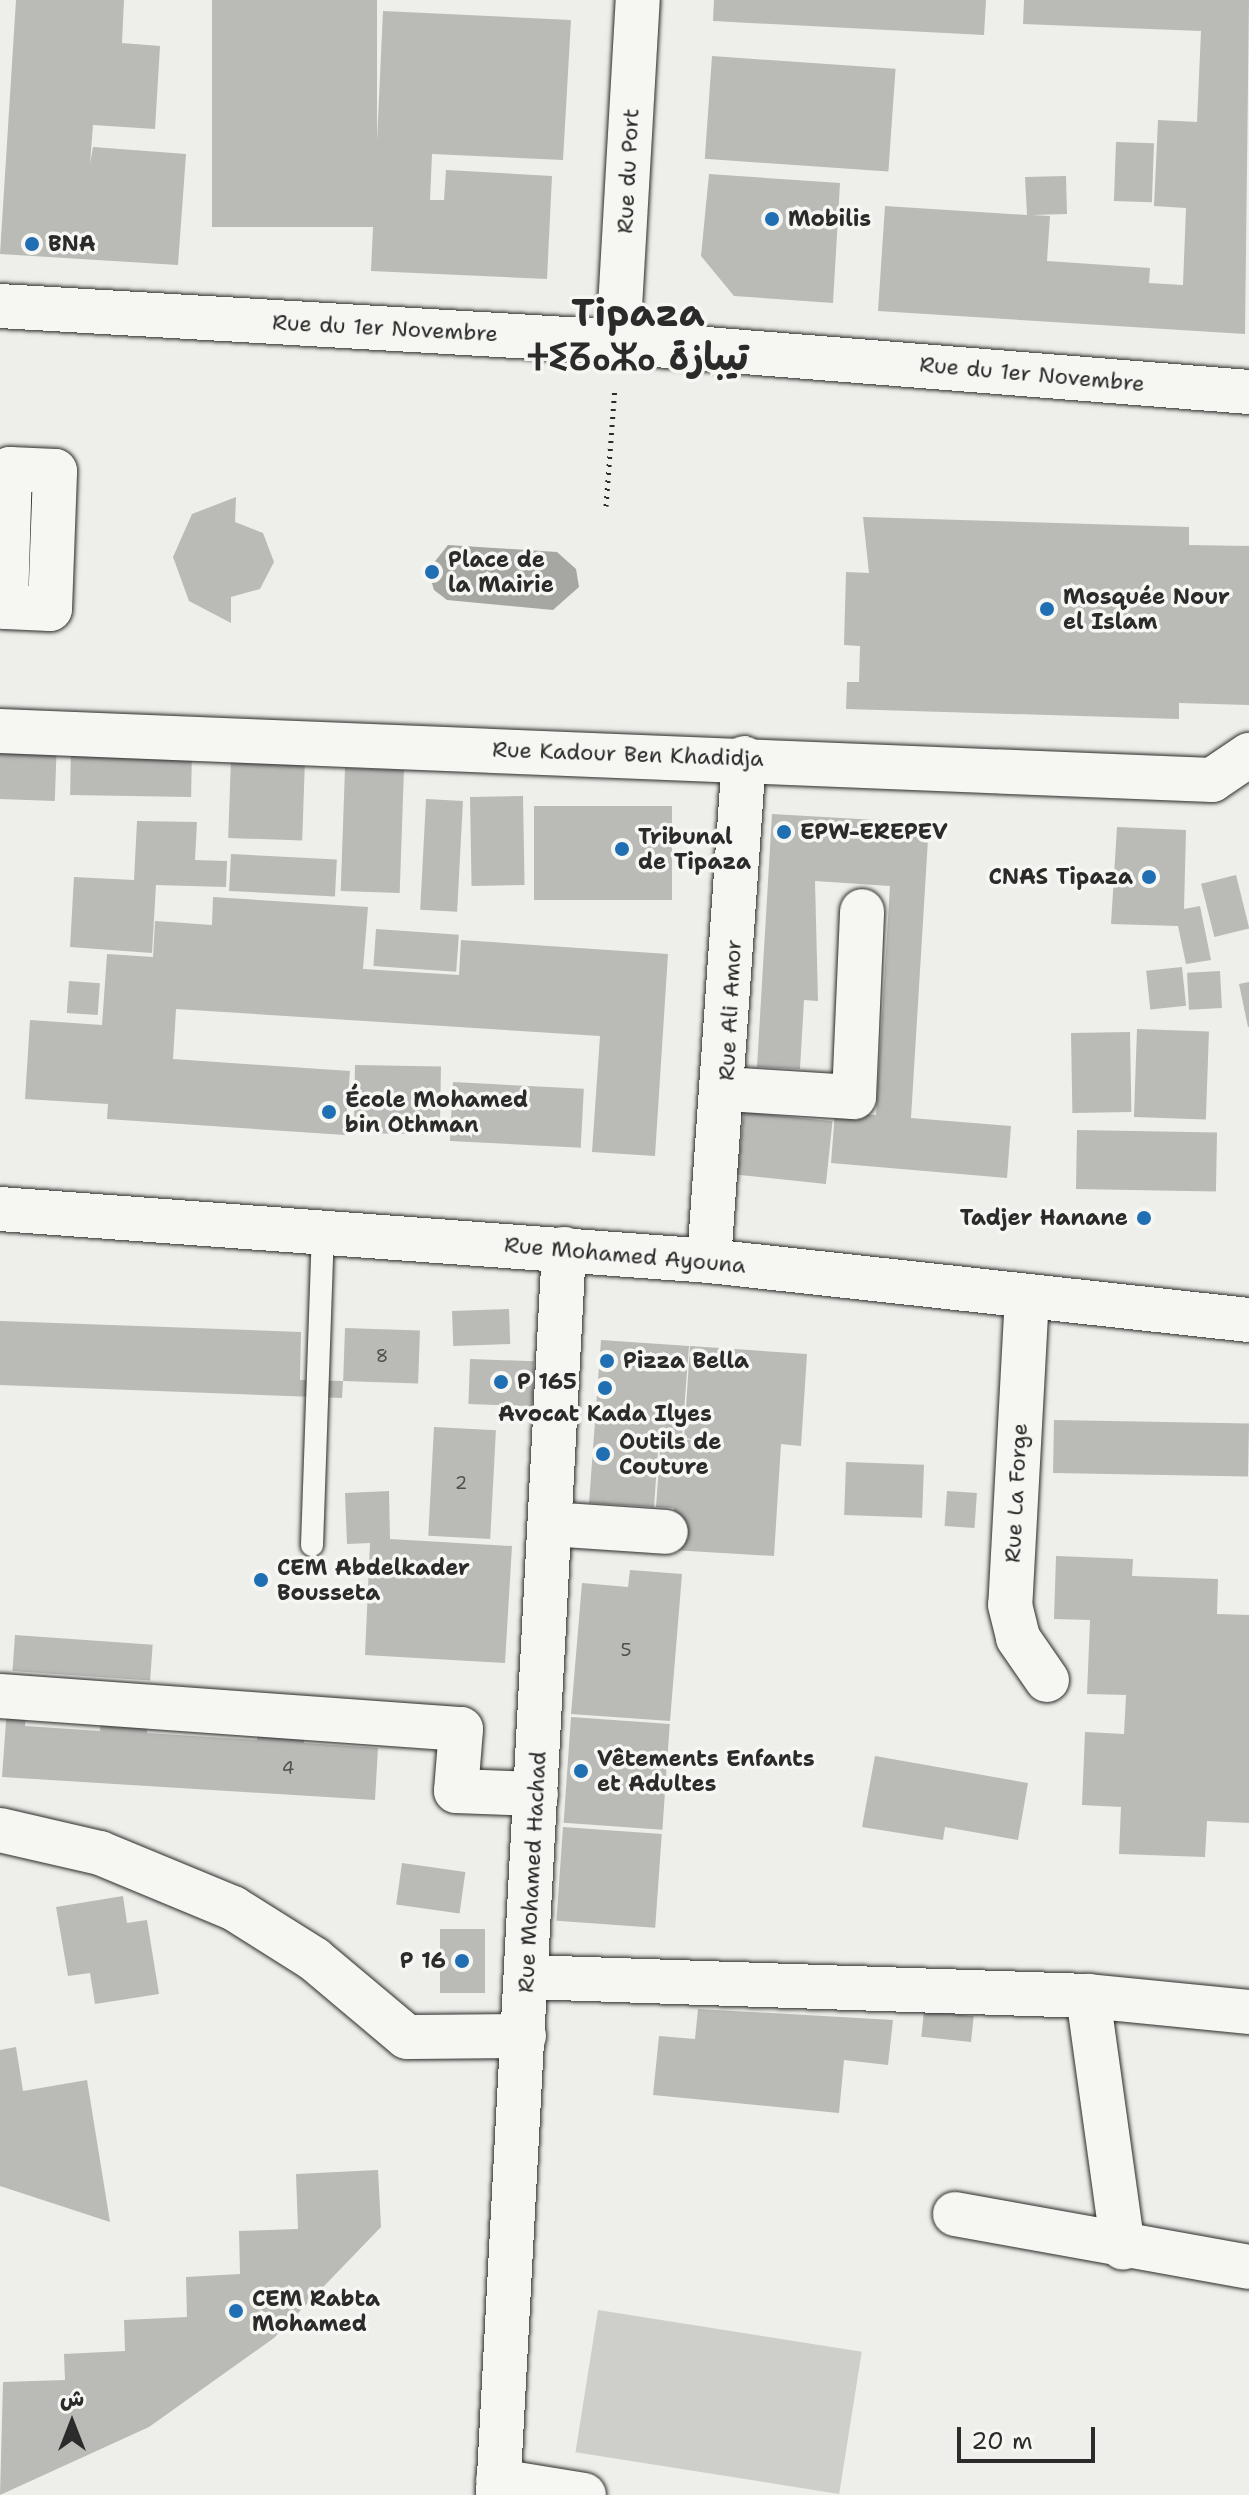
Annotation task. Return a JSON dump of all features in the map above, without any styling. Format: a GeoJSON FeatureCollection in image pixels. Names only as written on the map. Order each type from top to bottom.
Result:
{"type":"FeatureCollection","features":[{"type":"Feature","properties":{"kind":"street","name":"Rue du Port"},"geometry":{"type":"LineString","coordinates":[[618,342],[638,0]]}},
{"type":"Feature","properties":{"kind":"street","name":"Rue du 1er Novembre"},"geometry":{"type":"LineString","coordinates":[[0,306],[618,342],[1249,392]]}},
{"type":"Feature","properties":{"kind":"street"},"geometry":{"type":"LineString","coordinates":[[3,605],[50,609],[55,471],[10,469],[5,504]]}},
{"type":"Feature","properties":{"kind":"street","name":"Rue Kadour Ben Khadidja"},"geometry":{"type":"LineString","coordinates":[[0,731],[744,758],[1212,780],[1249,755]]}},
{"type":"Feature","properties":{"kind":"street","name":"Rue Ali Amor"},"geometry":{"type":"LineString","coordinates":[[709,1261],[726,1089],[744,758]]}},
{"type":"Feature","properties":{"kind":"street"},"geometry":{"type":"LineString","coordinates":[[726,1089],[854,1097],[862,911]]}},
{"type":"Feature","properties":{"kind":"street","name":"Rue Mohamed Ayouna"},"geometry":{"type":"LineString","coordinates":[[0,1209],[323,1230],[709,1261],[1249,1320]]}},
{"type":"Feature","properties":{"kind":"street","name":"Rue Mohamed Hachad"},"geometry":{"type":"LineString","coordinates":[[498,2488],[564,1249]]}},
{"type":"Feature","properties":{"kind":"street","name":"Rue La Forge"},"geometry":{"type":"LineString","coordinates":[[1027,1296],[1010,1617],[1047,1680]]}},
{"type":"Feature","properties":{"kind":"street"},"geometry":{"type":"LineString","coordinates":[[550,1524],[666,1532]]}},
{"type":"Feature","properties":{"kind":"street"},"geometry":{"type":"LineString","coordinates":[[0,1696],[461,1729],[456,1791],[536,1794]]}},
{"type":"Feature","properties":{"kind":"street"},"geometry":{"type":"LineString","coordinates":[[0,1830],[115,1858],[233,1908],[314,1959],[407,2037],[524,2036]]}},
{"type":"Feature","properties":{"kind":"street"},"geometry":{"type":"LineString","coordinates":[[527,1977],[1088,1996],[1249,2012]]}},
{"type":"Feature","properties":{"kind":"street"},"geometry":{"type":"LineString","coordinates":[[1088,1996],[1123,2248]]}},
{"type":"Feature","properties":{"kind":"street"},"geometry":{"type":"LineString","coordinates":[[955,2214],[1123,2248],[1249,2267]]}},
{"type":"Feature","properties":{"kind":"street"},"geometry":{"type":"LineString","coordinates":[[498,2488],[584,2495]]}},
{"type":"Feature","properties":{"kind":"lane"},"geometry":{"type":"LineString","coordinates":[[312,1545],[323,1230]]}},
{"type":"Feature","properties":{"kind":"path"},"geometry":{"type":"LineString","coordinates":[[606,506],[618,342]]}},
{"type":"Feature","properties":{"kind":"shaded area"},"geometry":{"type":"Polygon","coordinates":[[[448,545],[557,552],[576,569],[579,587],[553,610],[447,600],[434,590],[428,570],[448,545]]]}},
{"type":"Feature","properties":{"kind":"shaded area"},"geometry":{"type":"Polygon","coordinates":[[[598,2310],[862,2352],[839,2494],[575,2452],[598,2310]]]}},
{"type":"Feature","properties":{"kind":"building"},"geometry":{"type":"Polygon","coordinates":[[[16,0],[124,0],[122,43],[160,46],[155,129],[93,125],[90,164],[93,147],[186,154],[178,265],[0,254],[16,0]]]}},
{"type":"Feature","properties":{"kind":"building"},"geometry":{"type":"Polygon","coordinates":[[[212,0],[377,0],[377,227],[212,227],[212,0]]]}},
{"type":"Feature","properties":{"kind":"building"},"geometry":{"type":"Polygon","coordinates":[[[714,0],[986,0],[984,35],[713,21],[714,0]]]}},
{"type":"Feature","properties":{"kind":"building"},"geometry":{"type":"Polygon","coordinates":[[[1024,0],[1249,0],[1245,334],[878,311],[885,206],[1027,215],[1025,177],[1066,176],[1067,214],[1032,215],[1050,216],[1047,261],[1150,268],[1149,283],[1183,285],[1186,208],[1154,206],[1158,120],[1197,122],[1201,31],[1023,24],[1024,0]]]}},
{"type":"Feature","properties":{"kind":"building"},"geometry":{"type":"Polygon","coordinates":[[[383,11],[571,20],[563,160],[432,154],[430,200],[444,200],[446,170],[552,176],[547,279],[371,271],[383,11]]]}},
{"type":"Feature","properties":{"kind":"building"},"geometry":{"type":"Polygon","coordinates":[[[712,56],[896,69],[888,172],[705,159],[712,56]]]}},
{"type":"Feature","properties":{"kind":"building"},"geometry":{"type":"Polygon","coordinates":[[[1116,142],[1154,143],[1152,202],[1114,201],[1116,142]]]}},
{"type":"Feature","properties":{"kind":"building","name":"Mobilis"},"geometry":{"type":"Polygon","coordinates":[[[709,174],[840,183],[833,303],[734,296],[701,256],[709,174]]]}},
{"type":"Feature","properties":{"kind":"building"},"geometry":{"type":"Polygon","coordinates":[[[236,497],[235,522],[263,533],[274,562],[260,589],[231,597],[231,623],[189,601],[173,557],[192,514],[236,497]]]}},
{"type":"Feature","properties":{"kind":"building","name":"Mosquée Nour el Islam"},"geometry":{"type":"Polygon","coordinates":[[[863,517],[1189,527],[1189,545],[1249,546],[1249,705],[1179,703],[1179,719],[846,709],[847,682],[859,682],[860,646],[844,645],[846,572],[869,573],[863,517]]]}},
{"type":"Feature","properties":{"kind":"building"},"geometry":{"type":"Polygon","coordinates":[[[0,737],[57,739],[55,801],[0,799],[0,737]]]}},
{"type":"Feature","properties":{"kind":"building"},"geometry":{"type":"Polygon","coordinates":[[[71,745],[192,747],[191,797],[70,795],[71,745]]]}},
{"type":"Feature","properties":{"kind":"building"},"geometry":{"type":"Polygon","coordinates":[[[231,758],[305,761],[302,841],[228,838],[231,758]]]}},
{"type":"Feature","properties":{"kind":"building"},"geometry":{"type":"Polygon","coordinates":[[[345,768],[404,770],[400,893],[341,891],[345,768]]]}},
{"type":"Feature","properties":{"kind":"building"},"geometry":{"type":"Polygon","coordinates":[[[523,796],[525,885],[472,886],[470,797],[523,796]]]}},
{"type":"Feature","properties":{"kind":"building"},"geometry":{"type":"Polygon","coordinates":[[[426,799],[463,801],[457,912],[420,910],[426,799]]]}},
{"type":"Feature","properties":{"kind":"building"},"geometry":{"type":"Polygon","coordinates":[[[534,806],[672,806],[672,900],[534,900],[534,806]]]}},
{"type":"Feature","properties":{"kind":"building"},"geometry":{"type":"Polygon","coordinates":[[[772,814],[929,823],[911,1118],[1011,1126],[1007,1178],[831,1163],[835,1112],[876,1115],[890,886],[815,881],[818,1001],[804,1000],[800,1069],[757,1067],[772,814]]]}},
{"type":"Feature","properties":{"kind":"building"},"geometry":{"type":"Polygon","coordinates":[[[137,821],[197,822],[195,860],[227,861],[226,887],[156,885],[152,953],[70,947],[74,877],[134,880],[137,821]]]}},
{"type":"Feature","properties":{"kind":"building","name":"CNAS Tipaza"},"geometry":{"type":"Polygon","coordinates":[[[1117,827],[1186,830],[1184,909],[1200,906],[1211,960],[1186,964],[1178,926],[1111,924],[1117,827]]]}},
{"type":"Feature","properties":{"kind":"building"},"geometry":{"type":"Polygon","coordinates":[[[231,854],[337,860],[335,896],[229,891],[231,854]]]}},
{"type":"Feature","properties":{"kind":"building"},"geometry":{"type":"Polygon","coordinates":[[[1236,875],[1249,928],[1214,937],[1201,884],[1236,875]]]}},
{"type":"Feature","properties":{"kind":"building"},"geometry":{"type":"Polygon","coordinates":[[[213,897],[368,907],[363,969],[459,975],[461,940],[668,954],[655,1156],[592,1152],[600,1036],[176,1009],[173,1059],[350,1071],[345,1135],[107,1119],[108,1104],[25,1099],[30,1020],[102,1025],[107,954],[153,957],[155,921],[212,925],[213,897]]]}},
{"type":"Feature","properties":{"kind":"building"},"geometry":{"type":"Polygon","coordinates":[[[376,929],[459,935],[456,972],[373,966],[376,929]]]}},
{"type":"Feature","properties":{"kind":"building"},"geometry":{"type":"Polygon","coordinates":[[[1182,967],[1186,1006],[1150,1010],[1146,971],[1182,967]]]}},
{"type":"Feature","properties":{"kind":"building"},"geometry":{"type":"Polygon","coordinates":[[[1220,971],[1222,1008],[1189,1010],[1187,973],[1220,971]]]}},
{"type":"Feature","properties":{"kind":"building"},"geometry":{"type":"Polygon","coordinates":[[[69,981],[100,983],[98,1015],[67,1013],[69,981]]]}},
{"type":"Feature","properties":{"kind":"building"},"geometry":{"type":"Polygon","coordinates":[[[1249,982],[1249,1027],[1248,1027],[1239,984],[1249,982]]]}},
{"type":"Feature","properties":{"kind":"building"},"geometry":{"type":"Polygon","coordinates":[[[1137,1029],[1209,1032],[1206,1119],[1134,1117],[1137,1029]]]}},
{"type":"Feature","properties":{"kind":"building"},"geometry":{"type":"Polygon","coordinates":[[[1130,1032],[1131,1112],[1072,1113],[1071,1033],[1130,1032]]]}},
{"type":"Feature","properties":{"kind":"building"},"geometry":{"type":"Polygon","coordinates":[[[355,1065],[441,1067],[440,1134],[354,1133],[355,1065]]]}},
{"type":"Feature","properties":{"kind":"building"},"geometry":{"type":"Polygon","coordinates":[[[453,1082],[584,1089],[581,1148],[450,1141],[453,1082]]]}},
{"type":"Feature","properties":{"kind":"building"},"geometry":{"type":"Polygon","coordinates":[[[744,1112],[833,1121],[826,1184],[737,1175],[744,1112]]]}},
{"type":"Feature","properties":{"kind":"building"},"geometry":{"type":"Polygon","coordinates":[[[1077,1130],[1217,1132],[1216,1191],[1076,1189],[1077,1130]]]}},
{"type":"Feature","properties":{"kind":"building"},"geometry":{"type":"Polygon","coordinates":[[[509,1309],[510,1344],[453,1346],[452,1311],[509,1309]]]}},
{"type":"Feature","properties":{"kind":"building"},"geometry":{"type":"Polygon","coordinates":[[[0,1321],[301,1332],[300,1380],[343,1381],[342,1398],[0,1385],[0,1321]]]}},
{"type":"Feature","properties":{"kind":"building"},"geometry":{"type":"Polygon","coordinates":[[[345,1328],[420,1331],[418,1384],[343,1381],[345,1328]]]}},
{"type":"Feature","properties":{"kind":"building"},"geometry":{"type":"Polygon","coordinates":[[[601,1340],[689,1346],[682,1437],[659,1436],[654,1507],[589,1503],[601,1340]]]}},
{"type":"Feature","properties":{"kind":"building"},"geometry":{"type":"Polygon","coordinates":[[[690,1346],[807,1354],[801,1446],[781,1444],[774,1556],[672,1550],[674,1508],[656,1507],[661,1438],[711,1441],[684,1438],[690,1346]]]}},
{"type":"Feature","properties":{"kind":"building","name":"P 165"},"geometry":{"type":"Polygon","coordinates":[[[470,1359],[534,1361],[532,1406],[468,1404],[470,1359]]]}},
{"type":"Feature","properties":{"kind":"building"},"geometry":{"type":"Polygon","coordinates":[[[1054,1420],[1249,1423],[1248,1476],[1053,1473],[1054,1420]]]}},
{"type":"Feature","properties":{"kind":"building"},"geometry":{"type":"Polygon","coordinates":[[[434,1427],[496,1430],[490,1539],[428,1536],[434,1427]]]}},
{"type":"Feature","properties":{"kind":"building"},"geometry":{"type":"Polygon","coordinates":[[[846,1462],[924,1465],[922,1518],[844,1515],[846,1462]]]}},
{"type":"Feature","properties":{"kind":"building"},"geometry":{"type":"Polygon","coordinates":[[[389,1491],[390,1539],[512,1546],[505,1663],[365,1655],[370,1543],[347,1544],[345,1493],[389,1491]]]}},
{"type":"Feature","properties":{"kind":"building"},"geometry":{"type":"Polygon","coordinates":[[[947,1491],[977,1493],[974,1528],[945,1526],[947,1491]]]}},
{"type":"Feature","properties":{"kind":"building"},"geometry":{"type":"Polygon","coordinates":[[[1056,1556],[1133,1559],[1132,1576],[1218,1579],[1217,1614],[1249,1615],[1249,1823],[1207,1821],[1205,1857],[1119,1854],[1121,1807],[1082,1805],[1085,1732],[1124,1734],[1126,1695],[1087,1694],[1090,1620],[1054,1619],[1056,1556]]]}},
{"type":"Feature","properties":{"kind":"building"},"geometry":{"type":"Polygon","coordinates":[[[630,1570],[682,1574],[670,1721],[571,1714],[582,1583],[628,1587],[630,1570]]]}},
{"type":"Feature","properties":{"kind":"building"},"geometry":{"type":"Polygon","coordinates":[[[15,1635],[153,1645],[150,1681],[12,1671],[15,1635]]]}},
{"type":"Feature","properties":{"kind":"building"},"geometry":{"type":"Polygon","coordinates":[[[7,1708],[26,1708],[25,1726],[100,1731],[101,1715],[147,1718],[147,1733],[257,1740],[258,1725],[304,1727],[304,1743],[378,1748],[375,1800],[2,1777],[7,1708]]]}},
{"type":"Feature","properties":{"kind":"building"},"geometry":{"type":"Polygon","coordinates":[[[571,1717],[670,1724],[662,1830],[564,1823],[571,1717]]]}},
{"type":"Feature","properties":{"kind":"building"},"geometry":{"type":"Polygon","coordinates":[[[875,1756],[1028,1783],[1018,1840],[945,1827],[943,1840],[862,1827],[875,1756]]]}},
{"type":"Feature","properties":{"kind":"building"},"geometry":{"type":"Polygon","coordinates":[[[563,1827],[662,1834],[655,1928],[556,1921],[563,1827]]]}},
{"type":"Feature","properties":{"kind":"building"},"geometry":{"type":"Polygon","coordinates":[[[402,1863],[465,1872],[460,1913],[396,1905],[402,1863]]]}},
{"type":"Feature","properties":{"kind":"building"},"geometry":{"type":"Polygon","coordinates":[[[123,1896],[127,1923],[147,1920],[159,1994],[95,2004],[90,1973],[68,1976],[56,1907],[123,1896]]]}},
{"type":"Feature","properties":{"kind":"building","name":"P 16"},"geometry":{"type":"Polygon","coordinates":[[[440,1929],[485,1929],[485,1993],[440,1993],[440,1929]]]}},
{"type":"Feature","properties":{"kind":"building"},"geometry":{"type":"Polygon","coordinates":[[[698,2009],[893,2020],[888,2065],[844,2060],[839,2113],[653,2095],[659,2036],[695,2039],[698,2009]]]}},
{"type":"Feature","properties":{"kind":"building"},"geometry":{"type":"Polygon","coordinates":[[[924,2011],[974,2016],[971,2042],[921,2037],[924,2011]]]}},
{"type":"Feature","properties":{"kind":"building"},"geometry":{"type":"Polygon","coordinates":[[[16,2047],[23,2091],[87,2080],[110,2222],[0,2186],[0,2050],[16,2047]]]}},
{"type":"Feature","properties":{"kind":"building"},"geometry":{"type":"Polygon","coordinates":[[[378,2170],[381,2227],[274,2338],[149,2427],[0,2495],[3,2382],[65,2380],[64,2354],[125,2351],[124,2320],[187,2317],[186,2277],[240,2274],[239,2231],[298,2229],[296,2174],[378,2170]]]}},
{"type":"Feature","properties":{"kind":"place","name":"Mobilis"},"geometry":{"type":"Point","coordinates":[772,219]}},
{"type":"Feature","properties":{"kind":"place","name":"BNA"},"geometry":{"type":"Point","coordinates":[32,244]}},
{"type":"Feature","properties":{"kind":"place","name":"Place de la Mairie"},"geometry":{"type":"Point","coordinates":[432,572]}},
{"type":"Feature","properties":{"kind":"place","name":"Mosquée Nour el Islam"},"geometry":{"type":"Point","coordinates":[1047,609]}},
{"type":"Feature","properties":{"kind":"place","name":"EPW-EREPEV"},"geometry":{"type":"Point","coordinates":[784,832]}},
{"type":"Feature","properties":{"kind":"place","name":"Tribunal de Tipaza"},"geometry":{"type":"Point","coordinates":[622,849]}},
{"type":"Feature","properties":{"kind":"place","name":"CNAS Tipaza"},"geometry":{"type":"Point","coordinates":[1149,877]}},
{"type":"Feature","properties":{"kind":"place","name":"École Mohamed bin Othman"},"geometry":{"type":"Point","coordinates":[329,1112]}},
{"type":"Feature","properties":{"kind":"place","name":"Tadjer Hanane"},"geometry":{"type":"Point","coordinates":[1144,1218]}},
{"type":"Feature","properties":{"kind":"place","name":"Pizza Bella"},"geometry":{"type":"Point","coordinates":[607,1361]}},
{"type":"Feature","properties":{"kind":"place","name":"P 165"},"geometry":{"type":"Point","coordinates":[501,1382]}},
{"type":"Feature","properties":{"kind":"place","name":"Avocat Kada Ilyes"},"geometry":{"type":"Point","coordinates":[605,1388]}},
{"type":"Feature","properties":{"kind":"place","name":"Outils de Couture"},"geometry":{"type":"Point","coordinates":[603,1454]}},
{"type":"Feature","properties":{"kind":"place","name":"CEM Abdelkader Bousseta"},"geometry":{"type":"Point","coordinates":[261,1580]}},
{"type":"Feature","properties":{"kind":"place","name":"Vêtements Enfants et Adultes"},"geometry":{"type":"Point","coordinates":[581,1771]}},
{"type":"Feature","properties":{"kind":"place","name":"P 16"},"geometry":{"type":"Point","coordinates":[462,1961]}},
{"type":"Feature","properties":{"kind":"place","name":"CEM Rabta Mohamed"},"geometry":{"type":"Point","coordinates":[236,2311]}},
{"type":"Feature","properties":{"kind":"district","name":"Tipaza ⵜⵉⵒⴰⵣⴰ تيبازة"},"geometry":{"type":"Point","coordinates":[638,335]}}]}
